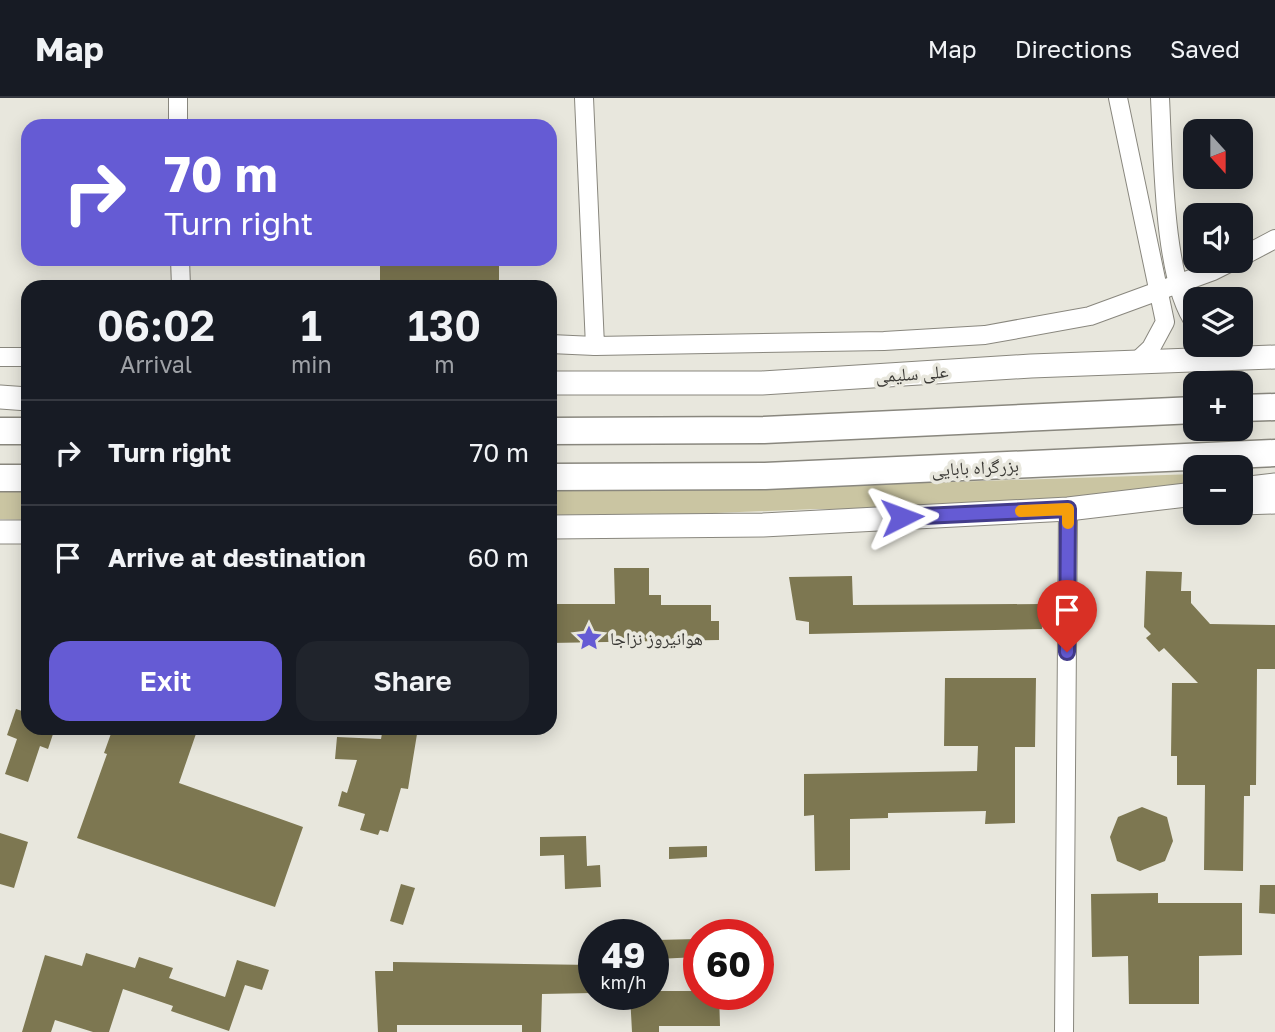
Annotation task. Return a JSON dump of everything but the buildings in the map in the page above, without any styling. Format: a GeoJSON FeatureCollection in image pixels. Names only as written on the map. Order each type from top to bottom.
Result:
{"type":"FeatureCollection","features":[{"type":"Feature","properties":{"kind":"highway"},"geometry":{"type":"LineString","coordinates":[[1253,408],[1275,407]]}},
{"type":"Feature","properties":{"kind":"highway"},"geometry":{"type":"LineString","coordinates":[[557,431],[764,430],[1183,411]]}},
{"type":"Feature","properties":{"kind":"highway"},"geometry":{"type":"LineString","coordinates":[[0,431],[21,431]]}},
{"type":"Feature","properties":{"kind":"highway","name":"بزرگراه بابایی"},"geometry":{"type":"LineString","coordinates":[[557,477],[765,476],[1275,453]]}},
{"type":"Feature","properties":{"kind":"highway"},"geometry":{"type":"LineString","coordinates":[[0,478],[21,478]]}},
{"type":"Feature","properties":{"kind":"main road","name":"علی سلیمی"},"geometry":{"type":"LineString","coordinates":[[557,383],[762,383],[1275,357]]}},
{"type":"Feature","properties":{"kind":"main road"},"geometry":{"type":"LineString","coordinates":[[0,384],[21,384]]}},
{"type":"Feature","properties":{"kind":"main road"},"geometry":{"type":"LineString","coordinates":[[0,397],[21,398]]}},
{"type":"Feature","properties":{"kind":"main road"},"geometry":{"type":"LineString","coordinates":[[1253,488],[1275,485]]}},
{"type":"Feature","properties":{"kind":"main road"},"geometry":{"type":"LineString","coordinates":[[1068,509],[1183,495]]}},
{"type":"Feature","properties":{"kind":"main road"},"geometry":{"type":"LineString","coordinates":[[1253,503],[1275,502]]}},
{"type":"Feature","properties":{"kind":"main road"},"geometry":{"type":"LineString","coordinates":[[557,527],[763,525],[1183,505]]}},
{"type":"Feature","properties":{"kind":"main road"},"geometry":{"type":"LineString","coordinates":[[0,532],[21,531]]}},
{"type":"Feature","properties":{"kind":"street"},"geometry":{"type":"LineString","coordinates":[[178,98],[178,119]]}},
{"type":"Feature","properties":{"kind":"street"},"geometry":{"type":"LineString","coordinates":[[584,98],[595,346]]}},
{"type":"Feature","properties":{"kind":"street"},"geometry":{"type":"LineString","coordinates":[[1118,98],[1165,323],[1151,348],[1136,362]]}},
{"type":"Feature","properties":{"kind":"street"},"geometry":{"type":"LineString","coordinates":[[1160,98],[1164,187],[1177,284],[1183,304]]}},
{"type":"Feature","properties":{"kind":"street"},"geometry":{"type":"LineString","coordinates":[[1253,251],[1275,239]]}},
{"type":"Feature","properties":{"kind":"street"},"geometry":{"type":"LineString","coordinates":[[557,344],[884,341],[985,335],[1090,317],[1207,273]]}},
{"type":"Feature","properties":{"kind":"street"},"geometry":{"type":"LineString","coordinates":[[0,356],[21,357]]}},
{"type":"Feature","properties":{"kind":"street"},"geometry":{"type":"LineString","coordinates":[[1064,1032],[1068,509]]}},
{"type":"Feature","properties":{"kind":"shaded area"},"geometry":{"type":"Polygon","coordinates":[[[1183,474],[1183,491],[890,510],[557,515],[557,490],[862,485],[1183,474]]]}},
{"type":"Feature","properties":{"kind":"shaded area"},"geometry":{"type":"Polygon","coordinates":[[[0,491],[21,491],[21,520],[0,519],[0,491]]]}},
{"type":"Feature","properties":{"kind":"slow traffic"},"geometry":{"type":"LineString","coordinates":[[1021,511],[1068,509],[1068,523]]}},
{"type":"Feature","properties":{"kind":"place","name":"هوانیروز نزاجا"},"geometry":{"type":"Point","coordinates":[589,638]}},
{"type":"Feature","properties":{"kind":"route"},"geometry":{"type":"LineString","coordinates":[[902,517],[1068,509],[1067,652]]}}]}
